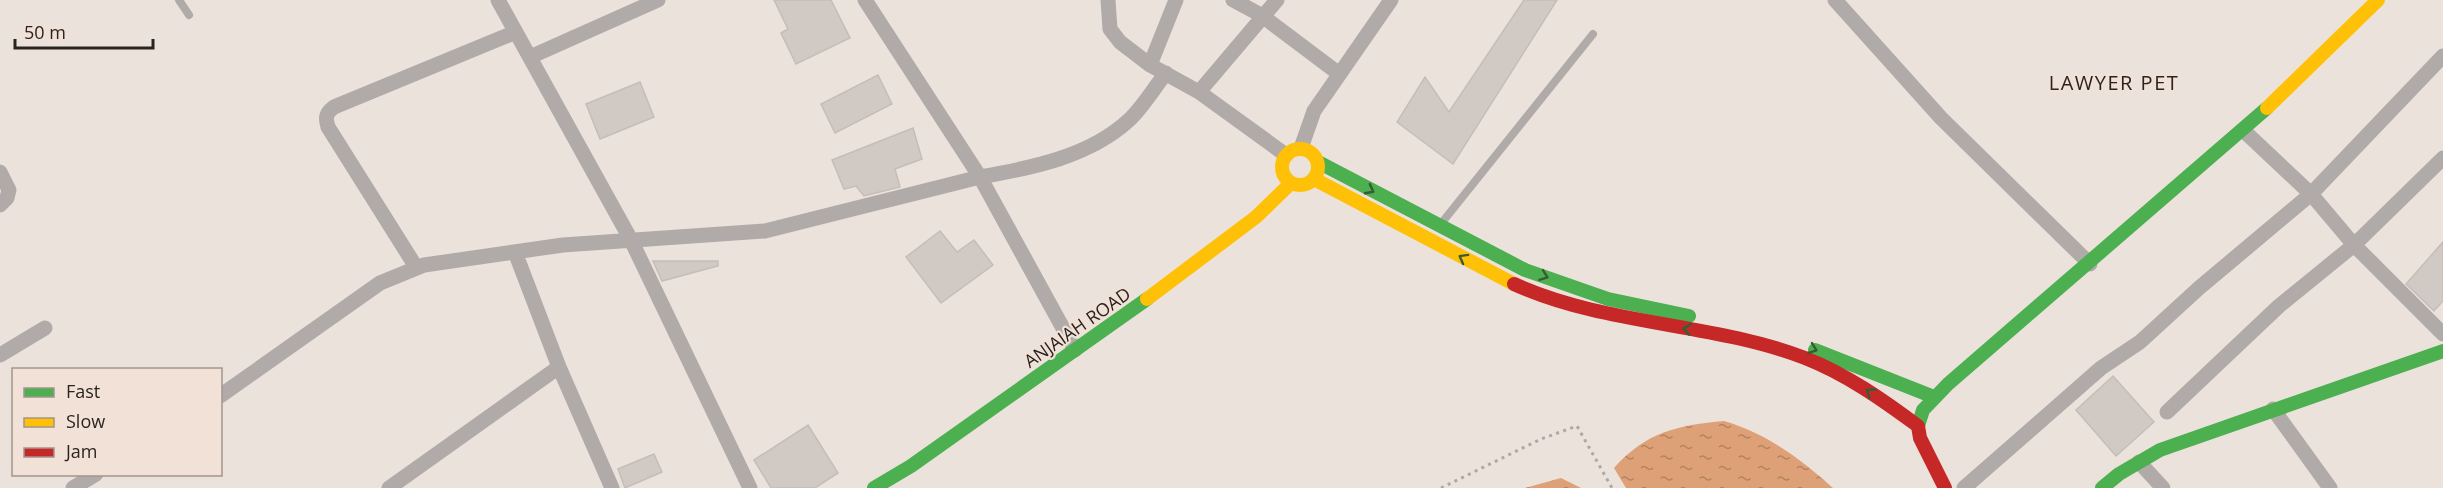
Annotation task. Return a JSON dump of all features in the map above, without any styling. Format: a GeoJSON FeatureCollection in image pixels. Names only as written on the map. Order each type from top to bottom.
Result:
{"type":"FeatureCollection","features":[{"type":"Feature","properties":{"kind":"street"},"geometry":{"type":"LineString","coordinates":[[498,0],[631,240],[750,488]]}},
{"type":"Feature","properties":{"kind":"street"},"geometry":{"type":"LineString","coordinates":[[530,57],[658,0]]}},
{"type":"Feature","properties":{"kind":"street"},"geometry":{"type":"LineString","coordinates":[[865,0],[980,177],[1075,350]]}},
{"type":"Feature","properties":{"kind":"street"},"geometry":{"type":"LineString","coordinates":[[1108,0],[1110,29],[1120,42],[1150,65],[1200,92],[1286,155]]}},
{"type":"Feature","properties":{"kind":"street"},"geometry":{"type":"LineString","coordinates":[[1150,65],[1176,0]]}},
{"type":"Feature","properties":{"kind":"street"},"geometry":{"type":"LineString","coordinates":[[1233,0],[1261,15],[1338,73]]}},
{"type":"Feature","properties":{"kind":"street"},"geometry":{"type":"LineString","coordinates":[[1200,92],[1261,15],[1277,0]]}},
{"type":"Feature","properties":{"kind":"street"},"geometry":{"type":"LineString","coordinates":[[1301,148],[1314,111],[1338,73],[1391,0]]}},
{"type":"Feature","properties":{"kind":"street"},"geometry":{"type":"LineString","coordinates":[[1835,0],[1941,118],[2090,264]]}},
{"type":"Feature","properties":{"kind":"street"},"geometry":{"type":"LineString","coordinates":[[1945,488],[1920,438],[1918,426],[1923,410],[1934,398],[2244,131],[2378,0]]}},
{"type":"Feature","properties":{"kind":"street"},"geometry":{"type":"LineString","coordinates":[[416,267],[325,119],[334,107],[516,32]]}},
{"type":"Feature","properties":{"kind":"street"},"geometry":{"type":"LineString","coordinates":[[1964,488],[2101,368],[2140,342],[2199,288],[2311,194],[2443,56]]}},
{"type":"Feature","properties":{"kind":"street"},"geometry":{"type":"LineString","coordinates":[[222,395],[380,283],[416,267],[515,252],[631,240],[765,231],[980,177],[1052,162],[1092,146],[1129,120],[1166,73]]}},
{"type":"Feature","properties":{"kind":"street"},"geometry":{"type":"LineString","coordinates":[[2244,131],[2311,194],[2355,245],[2443,334]]}},
{"type":"Feature","properties":{"kind":"street"},"geometry":{"type":"LineString","coordinates":[[1286,155],[1301,148],[1312,152],[1318,162],[1525,270],[1608,299],[1799,344],[1860,365],[1934,398]]}},
{"type":"Feature","properties":{"kind":"street"},"geometry":{"type":"LineString","coordinates":[[1286,155],[1282,170],[1291,183],[1299,185],[1314,179],[1505,281],[1587,310],[1707,332],[1789,352],[1857,382],[1918,426]]}},
{"type":"Feature","properties":{"kind":"street"},"geometry":{"type":"LineString","coordinates":[[2167,412],[2279,306],[2355,245],[2443,158]]}},
{"type":"Feature","properties":{"kind":"street"},"geometry":{"type":"LineString","coordinates":[[1314,179],[1318,162]]}},
{"type":"Feature","properties":{"kind":"street"},"geometry":{"type":"LineString","coordinates":[[0,172],[9,190],[7,198],[0,205]]}},
{"type":"Feature","properties":{"kind":"street","name":"ANJAIAH ROAD"},"geometry":{"type":"LineString","coordinates":[[874,488],[911,466],[1168,284],[1247,224],[1291,183]]}},
{"type":"Feature","properties":{"kind":"street"},"geometry":{"type":"LineString","coordinates":[[515,252],[559,367],[612,488]]}},
{"type":"Feature","properties":{"kind":"street"},"geometry":{"type":"LineString","coordinates":[[0,355],[45,328]]}},
{"type":"Feature","properties":{"kind":"street"},"geometry":{"type":"LineString","coordinates":[[2102,488],[2160,450],[2443,351]]}},
{"type":"Feature","properties":{"kind":"street"},"geometry":{"type":"LineString","coordinates":[[389,488],[559,367]]}},
{"type":"Feature","properties":{"kind":"street"},"geometry":{"type":"LineString","coordinates":[[2273,409],[2330,488]]}},
{"type":"Feature","properties":{"kind":"street"},"geometry":{"type":"LineString","coordinates":[[2139,462],[2163,488]]}},
{"type":"Feature","properties":{"kind":"street"},"geometry":{"type":"LineString","coordinates":[[73,488],[93,476]]}},
{"type":"Feature","properties":{"kind":"lane"},"geometry":{"type":"LineString","coordinates":[[179,0],[189,15]]}},
{"type":"Feature","properties":{"kind":"lane"},"geometry":{"type":"LineString","coordinates":[[1439,226],[1593,34]]}},
{"type":"Feature","properties":{"kind":"path"},"geometry":{"type":"LineString","coordinates":[[1441,488],[1541,439],[1577,426],[1612,488]]}},
{"type":"Feature","properties":{"kind":"water"},"geometry":{"type":"Polygon","coordinates":[[[1724,421],[1769,440],[1833,488],[1626,488],[1614,468],[1638,446],[1664,432],[1692,425],[1724,421]]]}},
{"type":"Feature","properties":{"kind":"water"},"geometry":{"type":"Polygon","coordinates":[[[1561,478],[1581,488],[1525,488],[1561,478]]]}},
{"type":"Feature","properties":{"kind":"building"},"geometry":{"type":"Polygon","coordinates":[[[774,0],[831,0],[850,38],[796,64],[781,33],[788,29],[774,0]]]}},
{"type":"Feature","properties":{"kind":"building"},"geometry":{"type":"Polygon","coordinates":[[[1524,0],[1557,0],[1453,164],[1397,122],[1425,77],[1449,112],[1524,0]]]}},
{"type":"Feature","properties":{"kind":"building"},"geometry":{"type":"Polygon","coordinates":[[[878,75],[892,104],[835,133],[821,104],[878,75]]]}},
{"type":"Feature","properties":{"kind":"building"},"geometry":{"type":"Polygon","coordinates":[[[640,82],[654,117],[600,139],[586,104],[640,82]]]}},
{"type":"Feature","properties":{"kind":"building"},"geometry":{"type":"Polygon","coordinates":[[[913,128],[922,159],[895,169],[900,187],[864,196],[856,186],[844,189],[832,160],[913,128]]]}},
{"type":"Feature","properties":{"kind":"building"},"geometry":{"type":"Polygon","coordinates":[[[940,231],[957,252],[974,240],[993,265],[941,303],[906,257],[940,231]]]}},
{"type":"Feature","properties":{"kind":"building"},"geometry":{"type":"Polygon","coordinates":[[[2443,242],[2443,301],[2434,311],[2406,284],[2443,242]]]}},
{"type":"Feature","properties":{"kind":"building"},"geometry":{"type":"Polygon","coordinates":[[[653,261],[718,261],[718,266],[662,281],[653,261]]]}},
{"type":"Feature","properties":{"kind":"building"},"geometry":{"type":"Polygon","coordinates":[[[2113,376],[2154,422],[2116,456],[2076,410],[2113,376]]]}},
{"type":"Feature","properties":{"kind":"building"},"geometry":{"type":"Polygon","coordinates":[[[808,425],[838,473],[815,488],[771,488],[754,460],[808,425]]]}},
{"type":"Feature","properties":{"kind":"building"},"geometry":{"type":"Polygon","coordinates":[[[654,454],[662,472],[625,488],[618,469],[654,454]]]}},
{"type":"Feature","properties":{"kind":"traffic: fast"},"geometry":{"type":"LineString","coordinates":[[1918,426],[1923,410],[1948,384],[2267,108]]}},
{"type":"Feature","properties":{"kind":"traffic: fast"},"geometry":{"type":"LineString","coordinates":[[1318,162],[1525,270],[1608,299],[1689,316]]}},
{"type":"Feature","properties":{"kind":"traffic: fast"},"geometry":{"type":"LineString","coordinates":[[874,488],[911,466],[1147,299]]}},
{"type":"Feature","properties":{"kind":"traffic: fast"},"geometry":{"type":"LineString","coordinates":[[1815,350],[1934,397]]}},
{"type":"Feature","properties":{"kind":"traffic: fast"},"geometry":{"type":"LineString","coordinates":[[2102,488],[2119,474],[2160,450],[2443,351]]}},
{"type":"Feature","properties":{"kind":"traffic: slow"},"geometry":{"type":"LineString","coordinates":[[2267,108],[2378,0]]}},
{"type":"Feature","properties":{"kind":"traffic: slow"},"geometry":{"type":"LineString","coordinates":[[1300,149],[1313,154],[1318,167],[1313,180],[1300,185],[1287,180],[1282,167],[1287,154],[1300,149]]}},
{"type":"Feature","properties":{"kind":"traffic: slow"},"geometry":{"type":"LineString","coordinates":[[1314,179],[1514,284]]}},
{"type":"Feature","properties":{"kind":"traffic: slow"},"geometry":{"type":"LineString","coordinates":[[1147,299],[1256,217],[1291,183]]}},
{"type":"Feature","properties":{"kind":"traffic: jam"},"geometry":{"type":"LineString","coordinates":[[1514,284],[1549,298],[1585,308],[1733,337],[1769,346],[1820,364],[1864,388],[1918,426],[1920,438],[1945,488]]}},
{"type":"Feature","properties":{"kind":"district","name":"LAWYER PET"},"geometry":{"type":"Point","coordinates":[2114,82]}}]}
